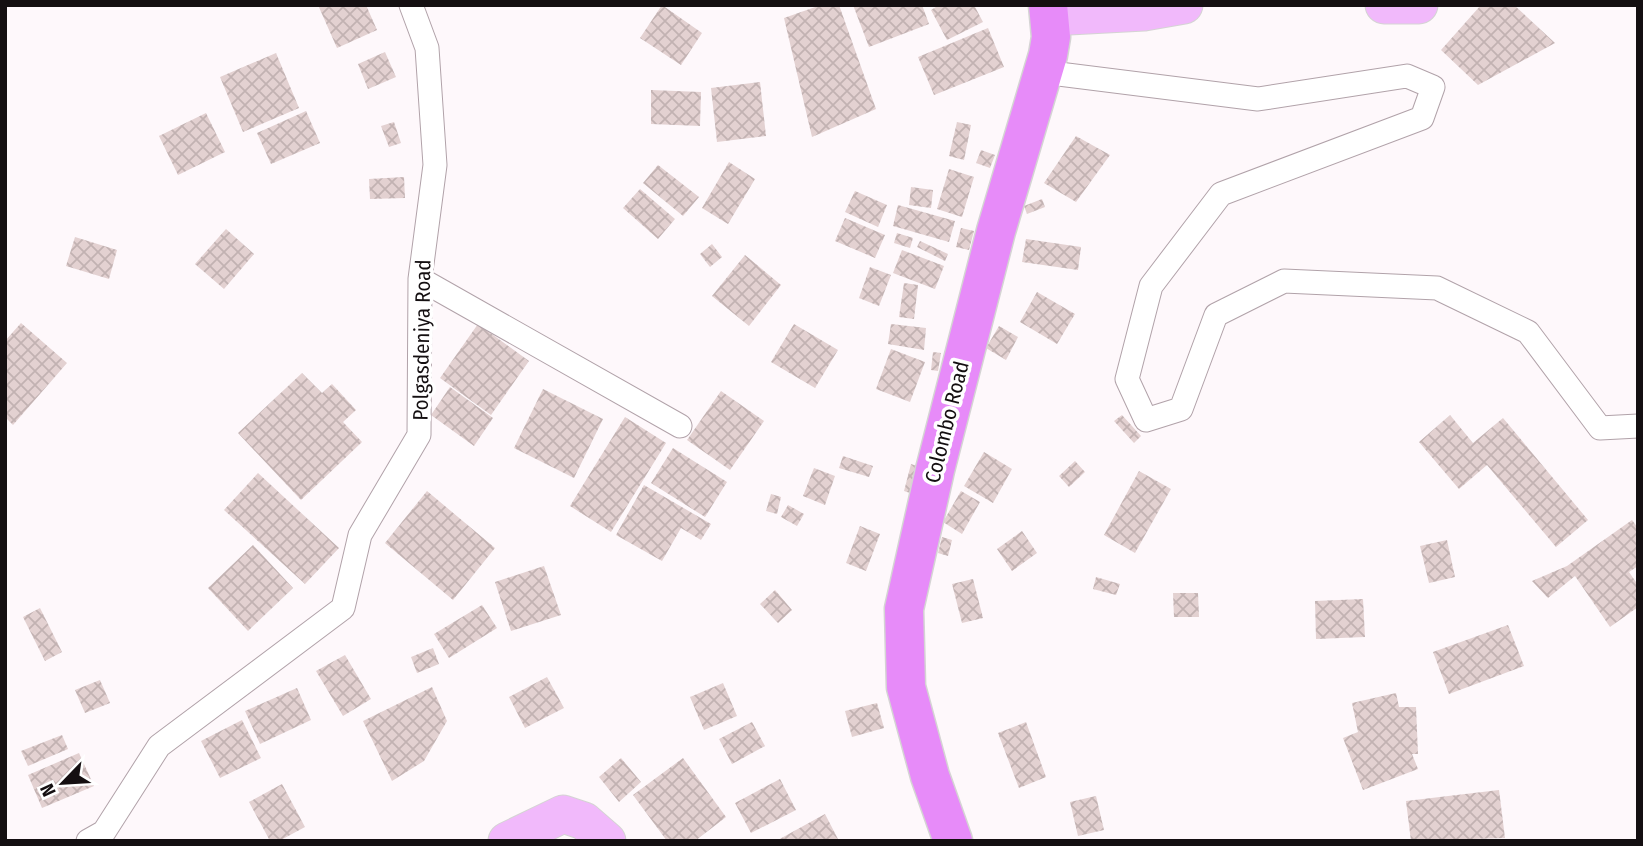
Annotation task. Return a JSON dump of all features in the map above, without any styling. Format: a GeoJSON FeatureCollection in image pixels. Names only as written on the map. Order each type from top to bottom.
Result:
{"type":"FeatureCollection","features":[{"type":"Feature","properties":{"kind":"highway","name":"Colombo Road"},"geometry":{"type":"LineString","coordinates":[[953,841],[930,775],[906,687],[904,609],[922,524],[989,258],[1043,72],[1051,37],[1049,11]]}},
{"type":"Feature","properties":{"kind":"main road"},"geometry":{"type":"LineString","coordinates":[[1049,11],[1144,12],[1184,5]]}},
{"type":"Feature","properties":{"kind":"main road"},"geometry":{"type":"LineString","coordinates":[[1384,5],[1419,5]]}},
{"type":"Feature","properties":{"kind":"main road"},"geometry":{"type":"LineString","coordinates":[[507,841],[563,814],[584,821],[607,841]]}},
{"type":"Feature","properties":{"kind":"street","name":"Polgasdeniya Road"},"geometry":{"type":"LineString","coordinates":[[88,841],[104,832],[159,746],[343,608],[359,535],[419,435],[420,279],[435,165],[428,48],[411,5]]}},
{"type":"Feature","properties":{"kind":"street"},"geometry":{"type":"LineString","coordinates":[[1043,72],[1109,78],[1165,89],[1258,99],[1407,76],[1433,87],[1422,118],[1221,194],[1151,286],[1127,379],[1146,420],[1181,409],[1216,315],[1284,281],[1437,288],[1528,332],[1600,428],[1638,426]]}},
{"type":"Feature","properties":{"kind":"street"},"geometry":{"type":"LineString","coordinates":[[420,279],[680,426]]}},
{"type":"Feature","properties":{"kind":"building"},"geometry":{"type":"Polygon","coordinates":[[[318,5],[366,5],[377,30],[337,48],[318,5]]]}},
{"type":"Feature","properties":{"kind":"building"},"geometry":{"type":"Polygon","coordinates":[[[662,5],[702,33],[681,65],[640,38],[662,5]]]}},
{"type":"Feature","properties":{"kind":"building"},"geometry":{"type":"Polygon","coordinates":[[[821,5],[839,5],[876,109],[812,137],[784,18],[821,5]]]}},
{"type":"Feature","properties":{"kind":"building"},"geometry":{"type":"Polygon","coordinates":[[[853,5],[922,5],[929,24],[869,47],[853,5]]]}},
{"type":"Feature","properties":{"kind":"building"},"geometry":{"type":"Polygon","coordinates":[[[939,5],[974,5],[983,22],[947,40],[931,10],[939,5]]]}},
{"type":"Feature","properties":{"kind":"building"},"geometry":{"type":"Polygon","coordinates":[[[1481,5],[1514,5],[1555,43],[1478,85],[1441,50],[1481,5]]]}},
{"type":"Feature","properties":{"kind":"building"},"geometry":{"type":"Polygon","coordinates":[[[988,28],[1004,67],[934,95],[918,57],[988,28]]]}},
{"type":"Feature","properties":{"kind":"building"},"geometry":{"type":"Polygon","coordinates":[[[385,52],[396,77],[368,89],[358,64],[385,52]]]}},
{"type":"Feature","properties":{"kind":"building"},"geometry":{"type":"Polygon","coordinates":[[[276,53],[299,108],[243,132],[220,77],[276,53]]]}},
{"type":"Feature","properties":{"kind":"building"},"geometry":{"type":"Polygon","coordinates":[[[760,82],[766,136],[717,142],[711,88],[760,82]]]}},
{"type":"Feature","properties":{"kind":"building"},"geometry":{"type":"Polygon","coordinates":[[[651,90],[701,92],[700,126],[651,124],[651,90]]]}},
{"type":"Feature","properties":{"kind":"building"},"geometry":{"type":"Polygon","coordinates":[[[306,111],[320,143],[271,164],[257,133],[306,111]]]}},
{"type":"Feature","properties":{"kind":"building"},"geometry":{"type":"Polygon","coordinates":[[[206,113],[225,152],[178,175],[159,136],[206,113]]]}},
{"type":"Feature","properties":{"kind":"building"},"geometry":{"type":"Polygon","coordinates":[[[394,122],[401,143],[389,147],[381,126],[394,122]]]}},
{"type":"Feature","properties":{"kind":"building"},"geometry":{"type":"Polygon","coordinates":[[[957,122],[971,125],[964,160],[949,156],[957,122]]]}},
{"type":"Feature","properties":{"kind":"building"},"geometry":{"type":"Polygon","coordinates":[[[1076,136],[1110,155],[1076,202],[1044,183],[1076,136]]]}},
{"type":"Feature","properties":{"kind":"building"},"geometry":{"type":"Polygon","coordinates":[[[981,150],[995,155],[990,168],[976,163],[981,150]]]}},
{"type":"Feature","properties":{"kind":"building"},"geometry":{"type":"Polygon","coordinates":[[[729,162],[755,179],[728,224],[702,208],[729,162]]]}},
{"type":"Feature","properties":{"kind":"building"},"geometry":{"type":"Polygon","coordinates":[[[658,165],[699,197],[683,216],[643,183],[658,165]]]}},
{"type":"Feature","properties":{"kind":"building"},"geometry":{"type":"Polygon","coordinates":[[[949,169],[974,177],[962,217],[937,209],[949,169]]]}},
{"type":"Feature","properties":{"kind":"building"},"geometry":{"type":"Polygon","coordinates":[[[404,177],[405,198],[370,199],[369,179],[404,177]]]}},
{"type":"Feature","properties":{"kind":"building"},"geometry":{"type":"Polygon","coordinates":[[[911,187],[933,190],[931,208],[909,205],[911,187]]]}},
{"type":"Feature","properties":{"kind":"building"},"geometry":{"type":"Polygon","coordinates":[[[640,189],[675,219],[658,239],[623,208],[640,189]]]}},
{"type":"Feature","properties":{"kind":"building"},"geometry":{"type":"Polygon","coordinates":[[[855,191],[887,205],[878,227],[845,212],[855,191]]]}},
{"type":"Feature","properties":{"kind":"building"},"geometry":{"type":"Polygon","coordinates":[[[1042,199],[1045,207],[1027,214],[1024,206],[1042,199]]]}},
{"type":"Feature","properties":{"kind":"building"},"geometry":{"type":"Polygon","coordinates":[[[898,205],[955,221],[949,242],[893,226],[898,205]]]}},
{"type":"Feature","properties":{"kind":"building"},"geometry":{"type":"Polygon","coordinates":[[[845,218],[885,235],[875,258],[835,241],[845,218]]]}},
{"type":"Feature","properties":{"kind":"building"},"geometry":{"type":"Polygon","coordinates":[[[961,228],[974,231],[969,250],[956,247],[961,228]]]}},
{"type":"Feature","properties":{"kind":"building"},"geometry":{"type":"Polygon","coordinates":[[[226,229],[254,254],[224,289],[195,264],[226,229]]]}},
{"type":"Feature","properties":{"kind":"building"},"geometry":{"type":"Polygon","coordinates":[[[897,233],[913,238],[910,248],[894,243],[897,233]]]}},
{"type":"Feature","properties":{"kind":"building"},"geometry":{"type":"Polygon","coordinates":[[[75,237],[117,250],[109,279],[66,266],[75,237]]]}},
{"type":"Feature","properties":{"kind":"building"},"geometry":{"type":"Polygon","coordinates":[[[1026,239],[1081,247],[1078,270],[1022,262],[1026,239]]]}},
{"type":"Feature","properties":{"kind":"building"},"geometry":{"type":"Polygon","coordinates":[[[920,241],[948,254],[945,261],[917,247],[920,241]]]}},
{"type":"Feature","properties":{"kind":"building"},"geometry":{"type":"Polygon","coordinates":[[[712,244],[722,257],[710,267],[700,254],[712,244]]]}},
{"type":"Feature","properties":{"kind":"building"},"geometry":{"type":"Polygon","coordinates":[[[902,250],[944,266],[935,289],[893,273],[902,250]]]}},
{"type":"Feature","properties":{"kind":"building"},"geometry":{"type":"Polygon","coordinates":[[[745,255],[781,285],[749,326],[712,296],[745,255]]]}},
{"type":"Feature","properties":{"kind":"building"},"geometry":{"type":"Polygon","coordinates":[[[870,267],[891,275],[879,306],[859,298],[870,267]]]}},
{"type":"Feature","properties":{"kind":"building"},"geometry":{"type":"Polygon","coordinates":[[[904,283],[918,285],[914,319],[899,317],[904,283]]]}},
{"type":"Feature","properties":{"kind":"building"},"geometry":{"type":"Polygon","coordinates":[[[1037,292],[1075,314],[1057,344],[1020,322],[1037,292]]]}},
{"type":"Feature","properties":{"kind":"building"},"geometry":{"type":"Polygon","coordinates":[[[21,323],[67,363],[13,425],[5,417],[5,341],[21,323]]]}},
{"type":"Feature","properties":{"kind":"building"},"geometry":{"type":"Polygon","coordinates":[[[478,324],[529,361],[491,415],[440,378],[478,324]]]}},
{"type":"Feature","properties":{"kind":"building"},"geometry":{"type":"Polygon","coordinates":[[[794,324],[838,350],[815,388],[771,362],[794,324]]]}},
{"type":"Feature","properties":{"kind":"building"},"geometry":{"type":"Polygon","coordinates":[[[891,324],[926,328],[924,350],[888,344],[891,324]]]}},
{"type":"Feature","properties":{"kind":"building"},"geometry":{"type":"Polygon","coordinates":[[[999,326],[1018,337],[1006,360],[986,348],[999,326]]]}},
{"type":"Feature","properties":{"kind":"building"},"geometry":{"type":"Polygon","coordinates":[[[891,349],[925,362],[910,402],[876,389],[891,349]]]}},
{"type":"Feature","properties":{"kind":"building"},"geometry":{"type":"Polygon","coordinates":[[[933,352],[941,353],[938,371],[931,370],[933,352]]]}},
{"type":"Feature","properties":{"kind":"building"},"geometry":{"type":"Polygon","coordinates":[[[302,373],[322,393],[332,384],[356,410],[343,422],[362,442],[301,500],[238,433],[302,373]]]}},
{"type":"Feature","properties":{"kind":"building"},"geometry":{"type":"Polygon","coordinates":[[[450,387],[493,418],[474,446],[431,415],[450,387]]]}},
{"type":"Feature","properties":{"kind":"building"},"geometry":{"type":"Polygon","coordinates":[[[543,389],[603,419],[574,478],[514,448],[543,389]]]}},
{"type":"Feature","properties":{"kind":"building"},"geometry":{"type":"Polygon","coordinates":[[[721,391],[764,421],[730,470],[687,440],[721,391]]]}},
{"type":"Feature","properties":{"kind":"building"},"geometry":{"type":"Polygon","coordinates":[[[1122,415],[1141,436],[1134,443],[1114,421],[1122,415]]]}},
{"type":"Feature","properties":{"kind":"building"},"geometry":{"type":"Polygon","coordinates":[[[1450,415],[1473,443],[1503,418],[1588,520],[1556,547],[1487,465],[1459,489],[1419,442],[1450,415]]]}},
{"type":"Feature","properties":{"kind":"building"},"geometry":{"type":"Polygon","coordinates":[[[625,417],[666,443],[611,532],[570,506],[625,417]]]}},
{"type":"Feature","properties":{"kind":"building"},"geometry":{"type":"Polygon","coordinates":[[[673,448],[727,482],[705,517],[651,483],[673,448]]]}},
{"type":"Feature","properties":{"kind":"building"},"geometry":{"type":"Polygon","coordinates":[[[984,452],[1012,469],[993,503],[964,486],[984,452]]]}},
{"type":"Feature","properties":{"kind":"building"},"geometry":{"type":"Polygon","coordinates":[[[843,456],[873,466],[869,477],[839,468],[843,456]]]}},
{"type":"Feature","properties":{"kind":"building"},"geometry":{"type":"Polygon","coordinates":[[[1075,461],[1085,472],[1069,487],[1059,476],[1075,461]]]}},
{"type":"Feature","properties":{"kind":"building"},"geometry":{"type":"Polygon","coordinates":[[[911,464],[920,467],[913,494],[904,491],[911,464]]]}},
{"type":"Feature","properties":{"kind":"building"},"geometry":{"type":"Polygon","coordinates":[[[814,468],[835,476],[825,505],[803,496],[814,468]]]}},
{"type":"Feature","properties":{"kind":"building"},"geometry":{"type":"Polygon","coordinates":[[[1139,471],[1171,489],[1135,553],[1104,535],[1139,471]]]}},
{"type":"Feature","properties":{"kind":"building"},"geometry":{"type":"Polygon","coordinates":[[[258,473],[339,548],[305,584],[224,510],[258,473]]]}},
{"type":"Feature","properties":{"kind":"building"},"geometry":{"type":"Polygon","coordinates":[[[644,485],[711,524],[701,540],[681,528],[662,561],[616,535],[644,485]]]}},
{"type":"Feature","properties":{"kind":"building"},"geometry":{"type":"Polygon","coordinates":[[[427,491],[495,548],[453,600],[385,543],[427,491]]]}},
{"type":"Feature","properties":{"kind":"building"},"geometry":{"type":"Polygon","coordinates":[[[961,491],[980,502],[962,534],[943,522],[961,491]]]}},
{"type":"Feature","properties":{"kind":"building"},"geometry":{"type":"Polygon","coordinates":[[[771,494],[781,497],[777,514],[766,511],[771,494]]]}},
{"type":"Feature","properties":{"kind":"building"},"geometry":{"type":"Polygon","coordinates":[[[788,505],[804,514],[797,526],[781,517],[788,505]]]}},
{"type":"Feature","properties":{"kind":"building"},"geometry":{"type":"Polygon","coordinates":[[[1632,520],[1638,528],[1638,566],[1629,572],[1638,585],[1638,607],[1610,627],[1575,576],[1548,598],[1532,581],[1567,566],[1632,520]]]}},
{"type":"Feature","properties":{"kind":"building"},"geometry":{"type":"Polygon","coordinates":[[[860,526],[880,534],[866,571],[846,563],[860,526]]]}},
{"type":"Feature","properties":{"kind":"building"},"geometry":{"type":"Polygon","coordinates":[[[1022,531],[1037,553],[1012,571],[997,549],[1022,531]]]}},
{"type":"Feature","properties":{"kind":"building"},"geometry":{"type":"Polygon","coordinates":[[[942,537],[952,540],[948,556],[938,553],[942,537]]]}},
{"type":"Feature","properties":{"kind":"building"},"geometry":{"type":"Polygon","coordinates":[[[1447,540],[1455,577],[1429,583],[1420,546],[1447,540]]]}},
{"type":"Feature","properties":{"kind":"building"},"geometry":{"type":"Polygon","coordinates":[[[253,545],[293,588],[248,631],[208,588],[253,545]]]}},
{"type":"Feature","properties":{"kind":"building"},"geometry":{"type":"Polygon","coordinates":[[[544,566],[561,615],[511,631],[495,582],[544,566]]]}},
{"type":"Feature","properties":{"kind":"building"},"geometry":{"type":"Polygon","coordinates":[[[1096,577],[1120,584],[1116,595],[1093,589],[1096,577]]]}},
{"type":"Feature","properties":{"kind":"building"},"geometry":{"type":"Polygon","coordinates":[[[973,579],[983,618],[962,623],[952,584],[973,579]]]}},
{"type":"Feature","properties":{"kind":"building"},"geometry":{"type":"Polygon","coordinates":[[[775,590],[792,610],[778,623],[760,604],[775,590]]]}},
{"type":"Feature","properties":{"kind":"building"},"geometry":{"type":"Polygon","coordinates":[[[1173,593],[1198,593],[1199,617],[1174,617],[1173,593]]]}},
{"type":"Feature","properties":{"kind":"building"},"geometry":{"type":"Polygon","coordinates":[[[1363,599],[1365,637],[1316,639],[1315,601],[1363,599]]]}},
{"type":"Feature","properties":{"kind":"building"},"geometry":{"type":"Polygon","coordinates":[[[482,605],[497,628],[449,658],[434,634],[482,605]]]}},
{"type":"Feature","properties":{"kind":"building"},"geometry":{"type":"Polygon","coordinates":[[[40,608],[62,652],[45,661],[23,617],[40,608]]]}},
{"type":"Feature","properties":{"kind":"building"},"geometry":{"type":"Polygon","coordinates":[[[1508,625],[1524,666],[1449,694],[1433,652],[1508,625]]]}},
{"type":"Feature","properties":{"kind":"building"},"geometry":{"type":"Polygon","coordinates":[[[433,648],[439,664],[417,673],[411,657],[433,648]]]}},
{"type":"Feature","properties":{"kind":"building"},"geometry":{"type":"Polygon","coordinates":[[[345,655],[371,699],[343,716],[316,671],[345,655]]]}},
{"type":"Feature","properties":{"kind":"building"},"geometry":{"type":"Polygon","coordinates":[[[547,677],[564,708],[525,728],[509,697],[547,677]]]}},
{"type":"Feature","properties":{"kind":"building"},"geometry":{"type":"Polygon","coordinates":[[[100,680],[110,703],[85,713],[75,690],[100,680]]]}},
{"type":"Feature","properties":{"kind":"building"},"geometry":{"type":"Polygon","coordinates":[[[723,683],[737,716],[704,730],[690,697],[723,683]]]}},
{"type":"Feature","properties":{"kind":"building"},"geometry":{"type":"Polygon","coordinates":[[[432,687],[447,721],[424,761],[392,781],[363,721],[432,687]]]}},
{"type":"Feature","properties":{"kind":"building"},"geometry":{"type":"Polygon","coordinates":[[[297,688],[311,720],[260,744],[245,711],[297,688]]]}},
{"type":"Feature","properties":{"kind":"building"},"geometry":{"type":"Polygon","coordinates":[[[1396,693],[1399,707],[1416,707],[1418,754],[1412,754],[1418,769],[1363,790],[1343,738],[1358,732],[1352,703],[1396,693]]]}},
{"type":"Feature","properties":{"kind":"building"},"geometry":{"type":"Polygon","coordinates":[[[877,703],[884,728],[852,737],[845,711],[877,703]]]}},
{"type":"Feature","properties":{"kind":"building"},"geometry":{"type":"Polygon","coordinates":[[[242,720],[261,758],[220,778],[201,741],[242,720]]]}},
{"type":"Feature","properties":{"kind":"building"},"geometry":{"type":"Polygon","coordinates":[[[752,722],[765,746],[732,764],[719,739],[752,722]]]}},
{"type":"Feature","properties":{"kind":"building"},"geometry":{"type":"Polygon","coordinates":[[[1026,722],[1046,777],[1019,788],[998,733],[1026,722]]]}},
{"type":"Feature","properties":{"kind":"building"},"geometry":{"type":"Polygon","coordinates":[[[62,735],[68,749],[28,766],[21,751],[62,735]]]}},
{"type":"Feature","properties":{"kind":"building"},"geometry":{"type":"Polygon","coordinates":[[[79,753],[94,786],[42,808],[28,775],[79,753]]]}},
{"type":"Feature","properties":{"kind":"building"},"geometry":{"type":"Polygon","coordinates":[[[621,758],[641,782],[619,802],[599,777],[621,758]]]}},
{"type":"Feature","properties":{"kind":"building"},"geometry":{"type":"Polygon","coordinates":[[[683,758],[726,817],[695,841],[667,841],[633,795],[683,758]]]}},
{"type":"Feature","properties":{"kind":"building"},"geometry":{"type":"Polygon","coordinates":[[[780,779],[796,810],[751,833],[735,803],[780,779]]]}},
{"type":"Feature","properties":{"kind":"building"},"geometry":{"type":"Polygon","coordinates":[[[282,784],[305,827],[279,841],[270,841],[249,802],[282,784]]]}},
{"type":"Feature","properties":{"kind":"building"},"geometry":{"type":"Polygon","coordinates":[[[1499,790],[1505,838],[1411,841],[1406,801],[1499,790]]]}},
{"type":"Feature","properties":{"kind":"building"},"geometry":{"type":"Polygon","coordinates":[[[1096,796],[1104,830],[1078,836],[1070,802],[1096,796]]]}},
{"type":"Feature","properties":{"kind":"building"},"geometry":{"type":"Polygon","coordinates":[[[825,814],[839,841],[776,841],[825,814]]]}}]}
